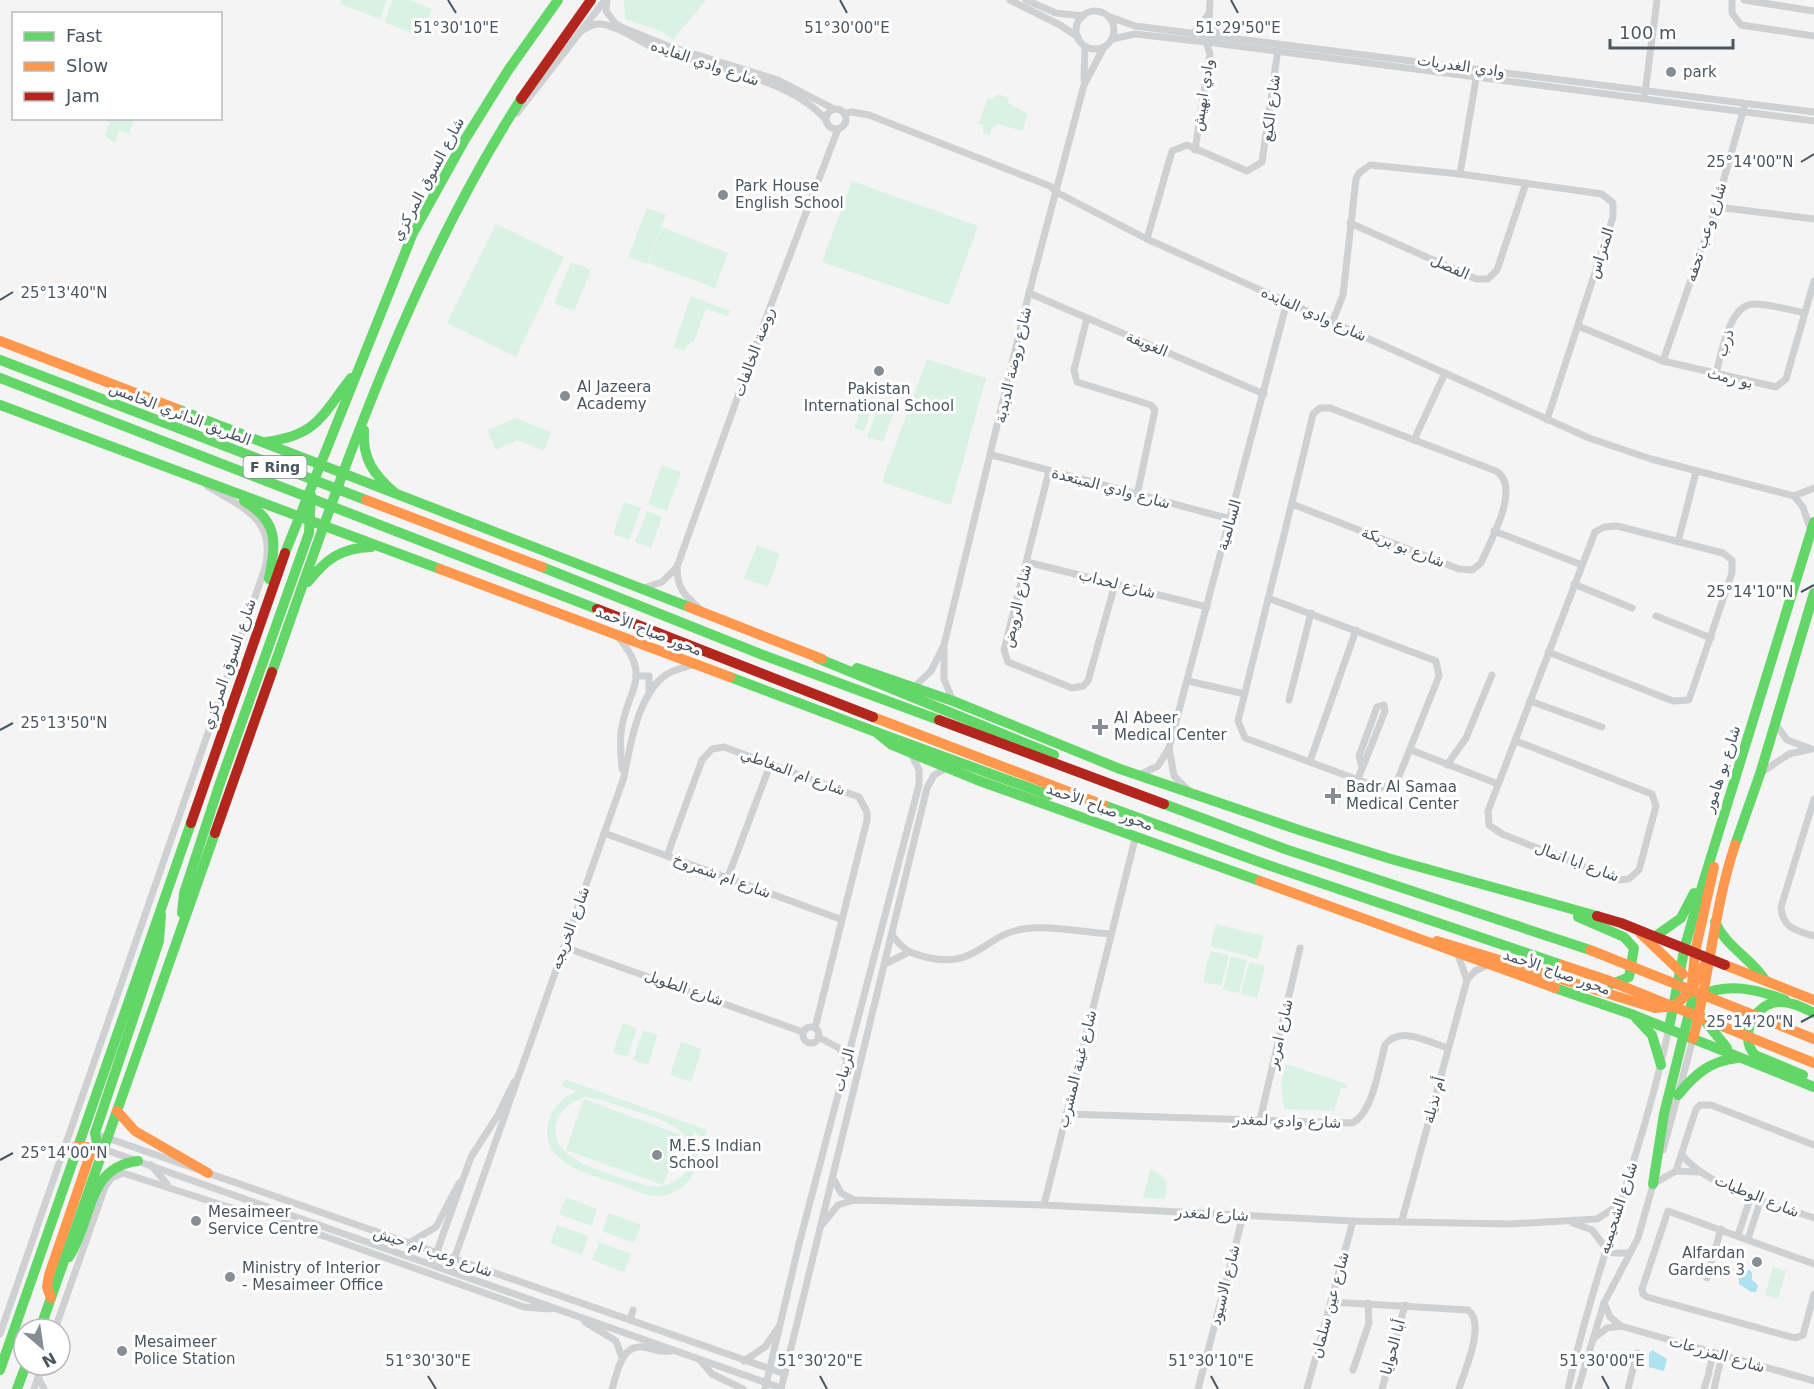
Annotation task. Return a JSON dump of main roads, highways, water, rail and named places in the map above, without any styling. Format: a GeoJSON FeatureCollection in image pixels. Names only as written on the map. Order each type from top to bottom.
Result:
{"type":"FeatureCollection","features":[{"type":"Feature","properties":{"kind":"main road","name":"شارع السوق المركزي"},"geometry":{"type":"LineString","coordinates":[[0,1370],[263,612],[298,516],[358,368],[413,233],[433,196],[509,69],[558,0]]}},
{"type":"Feature","properties":{"kind":"main road"},"geometry":{"type":"LineString","coordinates":[[44,1317],[304,587],[342,474],[367,413],[430,262],[460,202],[501,130],[591,0]]}},
{"type":"Feature","properties":{"kind":"main road","name":"الطريق الدائري الخامس"},"geometry":{"type":"LineString","coordinates":[[0,341],[319,464],[402,499]]}},
{"type":"Feature","properties":{"kind":"main road","name":"الطريق الدائري الخامس"},"geometry":{"type":"LineString","coordinates":[[0,360],[551,571]]}},
{"type":"Feature","properties":{"kind":"main road"},"geometry":{"type":"LineString","coordinates":[[261,442],[288,440],[311,431],[320,422],[358,368]]}},
{"type":"Feature","properties":{"kind":"main road","name":"الطريق الدائري الخامس"},"geometry":{"type":"LineString","coordinates":[[0,378],[543,589]]}},
{"type":"Feature","properties":{"kind":"main road"},"geometry":{"type":"LineString","coordinates":[[0,405],[222,486],[380,547]]}},
{"type":"Feature","properties":{"kind":"main road"},"geometry":{"type":"LineString","coordinates":[[367,413],[363,443],[364,457],[376,477],[402,499],[817,658],[1034,746],[1089,771],[1112,785]]}},
{"type":"Feature","properties":{"kind":"main road"},"geometry":{"type":"LineString","coordinates":[[183,922],[184,893],[312,521],[310,486],[303,470],[290,453]]}},
{"type":"Feature","properties":{"kind":"main road"},"geometry":{"type":"LineString","coordinates":[[222,486],[262,513],[274,535],[276,547],[263,612]]}},
{"type":"Feature","properties":{"kind":"main road","name":"شارع بو هامور"},"geometry":{"type":"LineString","coordinates":[[1669,1028],[1716,837],[1812,528]]}},
{"type":"Feature","properties":{"kind":"main road"},"geometry":{"type":"LineString","coordinates":[[304,587],[326,560],[338,552],[353,547],[380,547]]}},
{"type":"Feature","properties":{"kind":"main road","name":"محور صباح الأحمد"},"geometry":{"type":"LineString","coordinates":[[380,547],[876,732],[885,741],[947,768],[1137,835],[1458,955],[1631,1014],[1814,1087]]}},
{"type":"Feature","properties":{"kind":"main road","name":"محور صباح الأحمد"},"geometry":{"type":"LineString","coordinates":[[551,571],[763,656],[1316,860],[1616,959],[1814,1039]]}},
{"type":"Feature","properties":{"kind":"main road","name":"محور صباح الأحمد"},"geometry":{"type":"LineString","coordinates":[[543,589],[1155,825],[1607,981],[1814,1063]]}},
{"type":"Feature","properties":{"kind":"main road"},"geometry":{"type":"LineString","coordinates":[[1693,1038],[1705,993],[1715,919],[1734,844],[1760,774],[1811,613],[1814,593]]}},
{"type":"Feature","properties":{"kind":"main road"},"geometry":{"type":"LineString","coordinates":[[817,658],[844,664],[914,687],[1139,775],[1335,842],[1622,923],[1657,935],[1814,1000]]}},
{"type":"Feature","properties":{"kind":"main road"},"geometry":{"type":"LineString","coordinates":[[876,732],[1125,821],[1155,825]]}},
{"type":"Feature","properties":{"kind":"main road"},"geometry":{"type":"LineString","coordinates":[[1657,935],[1676,923],[1685,912],[1716,837]]}},
{"type":"Feature","properties":{"kind":"main road"},"geometry":{"type":"LineString","coordinates":[[1549,904],[1624,937],[1634,948],[1629,977],[1621,982],[1591,988]]}},
{"type":"Feature","properties":{"kind":"main road"},"geometry":{"type":"LineString","coordinates":[[103,1149],[97,1143],[95,1133],[159,941],[160,909]]}},
{"type":"Feature","properties":{"kind":"main road"},"geometry":{"type":"LineString","coordinates":[[1715,919],[1721,936],[1758,969],[1766,981]]}},
{"type":"Feature","properties":{"kind":"main road"},"geometry":{"type":"LineString","coordinates":[[1622,923],[1651,941],[1681,972],[1700,1014],[1721,1043],[1740,1058]]}},
{"type":"Feature","properties":{"kind":"main road"},"geometry":{"type":"LineString","coordinates":[[1425,942],[1436,941],[1464,948],[1655,1008],[1675,1006],[1693,995],[1735,987],[1763,992],[1814,1013]]}},
{"type":"Feature","properties":{"kind":"main road"},"geometry":{"type":"LineString","coordinates":[[1669,1028],[1693,995],[1690,950]]}},
{"type":"Feature","properties":{"kind":"main road"},"geometry":{"type":"LineString","coordinates":[[1653,1184],[1658,1142],[1682,1034],[1693,995],[1709,957]]}},
{"type":"Feature","properties":{"kind":"main road"},"geometry":{"type":"LineString","coordinates":[[1791,1002],[1773,1003],[1764,1007],[1754,1019],[1747,1033],[1747,1042],[1754,1055],[1814,1081]]}},
{"type":"Feature","properties":{"kind":"main road"},"geometry":{"type":"LineString","coordinates":[[1631,1014],[1651,1033],[1661,1065]]}},
{"type":"Feature","properties":{"kind":"main road"},"geometry":{"type":"LineString","coordinates":[[1678,1095],[1701,1068],[1726,1059],[1740,1058]]}},
{"type":"Feature","properties":{"kind":"main road"},"geometry":{"type":"LineString","coordinates":[[117,1111],[128,1127],[187,1157],[208,1173]]}},
{"type":"Feature","properties":{"kind":"main road"},"geometry":{"type":"LineString","coordinates":[[51,1298],[47,1287],[49,1275],[90,1155],[87,1147],[76,1147]]}},
{"type":"Feature","properties":{"kind":"main road"},"geometry":{"type":"LineString","coordinates":[[63,1264],[77,1247],[104,1176],[117,1165],[138,1161]]}},
{"type":"Feature","properties":{"kind":"water"},"geometry":{"type":"Polygon","coordinates":[[[1749,1270],[1752,1272],[1752,1280],[1758,1285],[1756,1292],[1751,1292],[1739,1284],[1739,1274],[1749,1270]]]}},
{"type":"Feature","properties":{"kind":"water"},"geometry":{"type":"Polygon","coordinates":[[[1652,1350],[1667,1359],[1664,1371],[1649,1367],[1649,1354],[1652,1350]]]}},
{"type":"Feature","properties":{"kind":"place","name":"park"},"geometry":{"type":"Point","coordinates":[1671,72]}},
{"type":"Feature","properties":{"kind":"place","name":"Park House English School"},"geometry":{"type":"Point","coordinates":[723,195]}},
{"type":"Feature","properties":{"kind":"place","name":"Pakistan International School"},"geometry":{"type":"Point","coordinates":[879,371]}},
{"type":"Feature","properties":{"kind":"place","name":"Al Jazeera Academy"},"geometry":{"type":"Point","coordinates":[565,396]}},
{"type":"Feature","properties":{"kind":"place","name":"Al Abeer Medical Center"},"geometry":{"type":"Point","coordinates":[1100,727]}},
{"type":"Feature","properties":{"kind":"place","name":"Badr Al Samaa Medical Center"},"geometry":{"type":"Point","coordinates":[1333,796]}},
{"type":"Feature","properties":{"kind":"place","name":"M.E.S Indian School"},"geometry":{"type":"Point","coordinates":[657,1155]}},
{"type":"Feature","properties":{"kind":"place","name":"Mesaimeer Service Centre"},"geometry":{"type":"Point","coordinates":[196,1221]}},
{"type":"Feature","properties":{"kind":"place","name":"Alfardan Gardens 3"},"geometry":{"type":"Point","coordinates":[1757,1262]}},
{"type":"Feature","properties":{"kind":"place","name":"Ministry of Interior - Mesaimeer Office"},"geometry":{"type":"Point","coordinates":[230,1277]}},
{"type":"Feature","properties":{"kind":"place","name":"Mesaimeer Police Station"},"geometry":{"type":"Point","coordinates":[122,1351]}}]}
